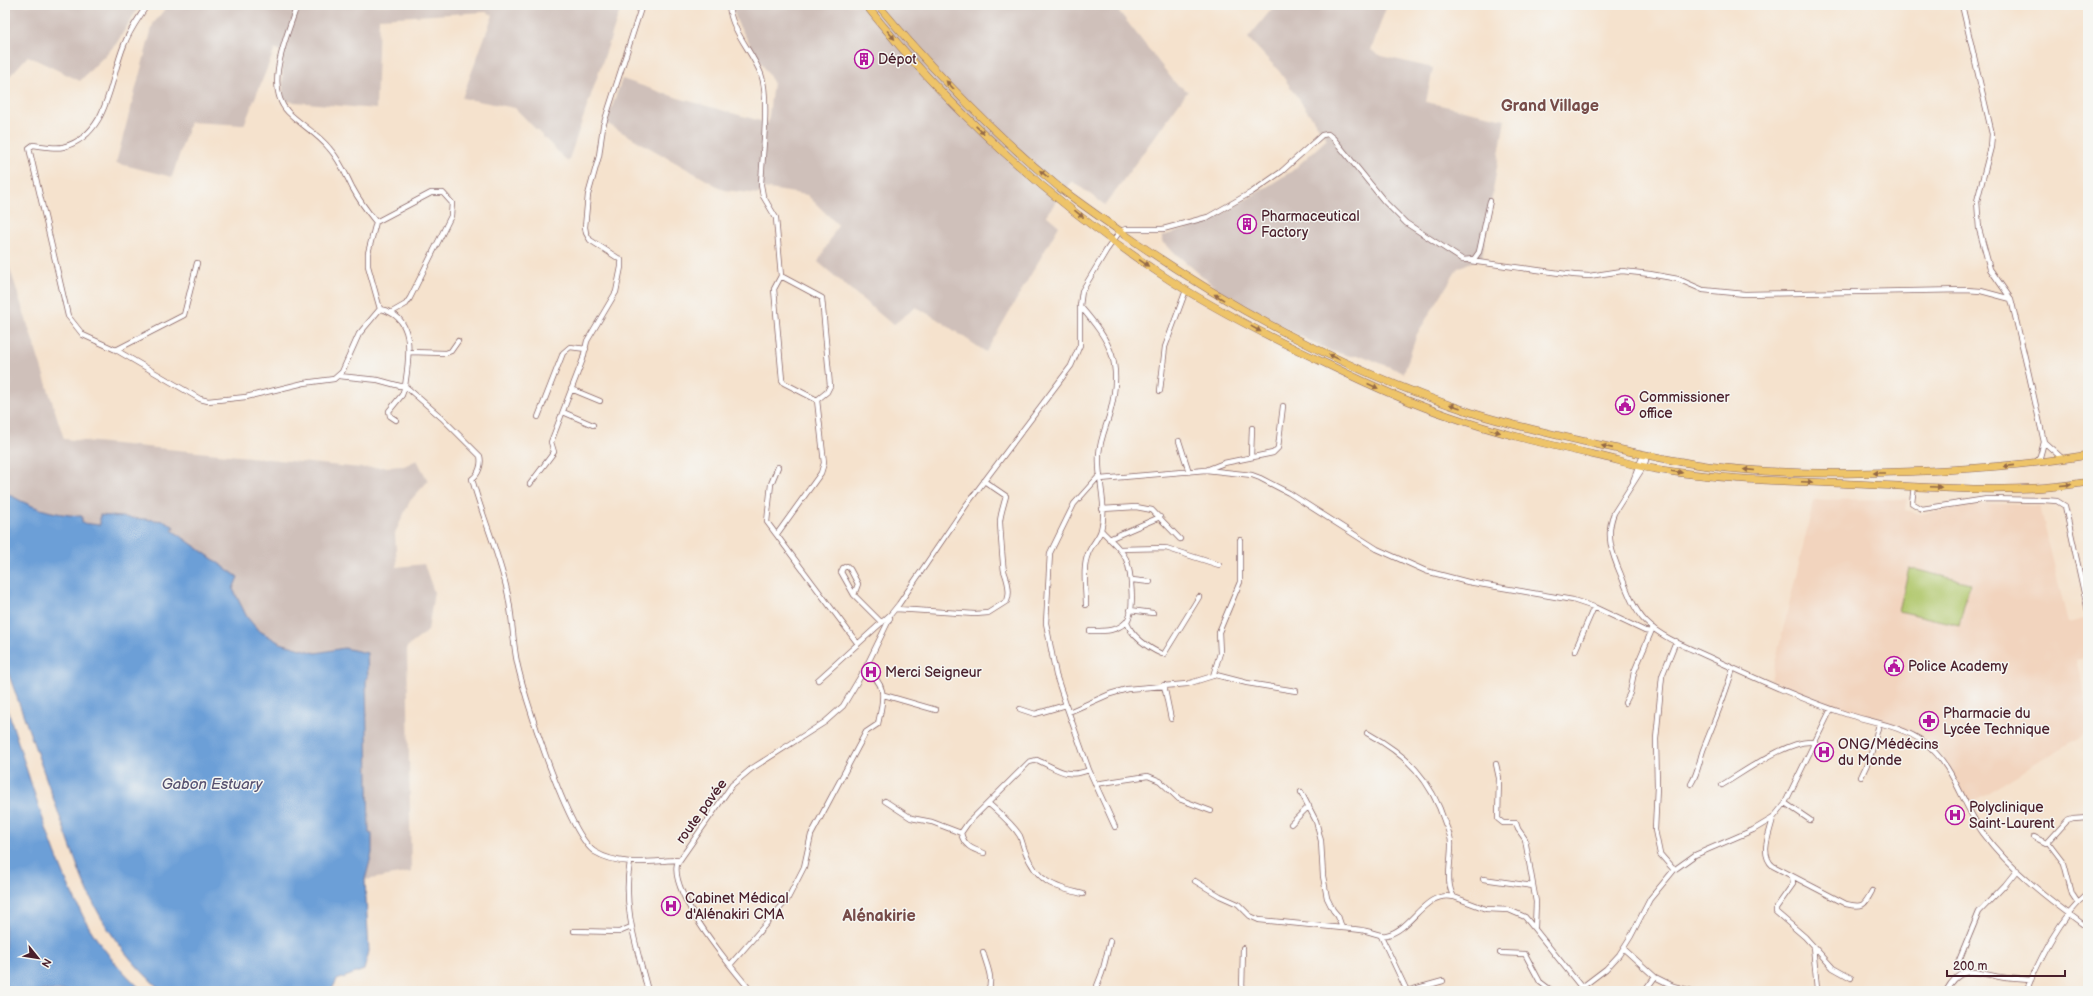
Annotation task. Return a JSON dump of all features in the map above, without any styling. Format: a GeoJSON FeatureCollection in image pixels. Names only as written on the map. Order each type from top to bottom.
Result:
{"type":"FeatureCollection","features":[{"type":"Feature","properties":{"kind":"highway"},"geometry":{"type":"LineString","coordinates":[[866,5],[920,68],[958,109],[1031,176],[1112,241],[1186,290],[1282,343],[1418,405],[1472,424],[1517,437],[1641,466],[1695,474],[1914,486],[2006,488],[2088,482]]}},
{"type":"Feature","properties":{"kind":"highway"},"geometry":{"type":"LineString","coordinates":[[878,5],[925,59],[1000,135],[1061,188],[1180,273],[1248,314],[1309,346],[1398,385],[1477,414],[1529,429],[1645,455],[1708,466],[1819,474],[1939,472],[2036,463],[2088,455]]}},
{"type":"Feature","properties":{"kind":"street"},"geometry":{"type":"LineString","coordinates":[[147,5],[123,45],[100,117],[93,130],[79,140],[63,147],[33,145],[29,148],[68,316],[84,335],[116,350],[200,399],[208,401],[266,393],[304,383],[328,381],[338,376],[378,380],[405,386],[459,433],[480,456],[481,461],[479,470],[472,479],[483,515],[497,550],[506,586],[516,658],[524,691],[566,809],[585,842],[595,851],[618,861],[678,860]]}},
{"type":"Feature","properties":{"kind":"street"},"geometry":{"type":"LineString","coordinates":[[297,5],[278,64],[276,85],[279,96],[287,111],[328,146],[341,163],[352,187],[376,222]]}},
{"type":"Feature","properties":{"kind":"street"},"geometry":{"type":"LineString","coordinates":[[530,484],[554,452],[551,442],[590,335],[604,316],[616,292],[621,260],[587,237],[585,227],[588,195],[599,156],[603,126],[642,5]]}},
{"type":"Feature","properties":{"kind":"street"},"geometry":{"type":"LineString","coordinates":[[729,5],[734,26],[761,74],[763,82],[765,99],[760,185],[776,218],[781,276],[774,289],[782,380],[784,384],[817,400]]}},
{"type":"Feature","properties":{"kind":"street"},"geometry":{"type":"LineString","coordinates":[[1962,5],[1992,134],[1991,147],[1977,200],[1979,229],[1990,270],[2010,299],[2044,442],[2040,456],[2036,463]]}},
{"type":"Feature","properties":{"kind":"street"},"geometry":{"type":"LineString","coordinates":[[818,680],[896,609],[941,540],[1071,366],[1080,345],[1080,306],[1085,286],[1112,241],[1120,231],[1126,229],[1163,229],[1208,216],[1252,192],[1281,172],[1322,135],[1328,134],[1385,202],[1406,224],[1463,260],[1574,275],[1589,276],[1622,271],[1650,274],[1678,279],[1703,290],[1745,294],[1966,290],[1981,291],[2010,299]]}},
{"type":"Feature","properties":{"kind":"street"},"geometry":{"type":"LineString","coordinates":[[380,309],[368,260],[368,253],[376,222],[431,193],[443,194],[452,203],[451,216],[410,298],[406,304],[392,312]]}},
{"type":"Feature","properties":{"kind":"street"},"geometry":{"type":"LineString","coordinates":[[1463,260],[1474,259],[1479,252],[1490,201]]}},
{"type":"Feature","properties":{"kind":"street"},"geometry":{"type":"LineString","coordinates":[[116,350],[184,315],[197,263]]}},
{"type":"Feature","properties":{"kind":"street"},"geometry":{"type":"LineString","coordinates":[[781,276],[822,298],[830,386],[827,392],[817,400]]}},
{"type":"Feature","properties":{"kind":"street"},"geometry":{"type":"LineString","coordinates":[[1160,391],[1166,347],[1186,290]]}},
{"type":"Feature","properties":{"kind":"street"},"geometry":{"type":"LineString","coordinates":[[1080,306],[1105,337],[1113,356],[1116,379],[1110,414],[1100,444],[1099,478],[1102,509],[1101,530],[1087,556],[1086,605]]}},
{"type":"Feature","properties":{"kind":"street"},"geometry":{"type":"LineString","coordinates":[[338,376],[359,334],[380,309]]}},
{"type":"Feature","properties":{"kind":"street"},"geometry":{"type":"LineString","coordinates":[[380,309],[392,312],[399,319],[405,327],[408,338],[409,352],[405,386],[402,395],[389,411],[390,416],[396,420]]}},
{"type":"Feature","properties":{"kind":"street"},"geometry":{"type":"LineString","coordinates":[[409,352],[446,354],[451,351],[458,341]]}},
{"type":"Feature","properties":{"kind":"street"},"geometry":{"type":"LineString","coordinates":[[538,417],[563,353],[570,346],[586,349]]}},
{"type":"Feature","properties":{"kind":"street"},"geometry":{"type":"LineString","coordinates":[[571,389],[600,401]]}},
{"type":"Feature","properties":{"kind":"street"},"geometry":{"type":"LineString","coordinates":[[777,534],[824,468],[817,400]]}},
{"type":"Feature","properties":{"kind":"street"},"geometry":{"type":"LineString","coordinates":[[1114,827],[1089,770],[1056,675],[1046,623],[1050,554],[1074,504],[1099,478],[1206,470],[1251,456],[1276,451],[1284,406]]}},
{"type":"Feature","properties":{"kind":"street"},"geometry":{"type":"LineString","coordinates":[[563,412],[593,425]]}},
{"type":"Feature","properties":{"kind":"street"},"geometry":{"type":"LineString","coordinates":[[1251,456],[1252,428]]}},
{"type":"Feature","properties":{"kind":"street"},"geometry":{"type":"LineString","coordinates":[[1179,441],[1189,472]]}},
{"type":"Feature","properties":{"kind":"street"},"geometry":{"type":"LineString","coordinates":[[2044,442],[2063,459]]}},
{"type":"Feature","properties":{"kind":"street"},"geometry":{"type":"LineString","coordinates":[[1645,455],[1641,466],[1611,522],[1610,546],[1634,604],[1640,615],[1652,630],[1733,668],[1831,709],[1913,736],[1936,752],[1946,766],[1982,832],[2017,870],[2088,928]]}},
{"type":"Feature","properties":{"kind":"street"},"geometry":{"type":"LineString","coordinates":[[778,467],[773,476],[767,520],[768,524],[858,644]]}},
{"type":"Feature","properties":{"kind":"street"},"geometry":{"type":"LineString","coordinates":[[1206,470],[1252,475],[1260,478],[1289,494],[1377,549],[1426,571],[1502,589],[1559,597],[1594,607],[1645,631],[1652,630]]}},
{"type":"Feature","properties":{"kind":"street"},"geometry":{"type":"LineString","coordinates":[[896,609],[976,614],[988,613],[1007,601],[1008,587],[1003,562],[1000,520],[1006,496],[984,482]]}},
{"type":"Feature","properties":{"kind":"street"},"geometry":{"type":"LineString","coordinates":[[1914,486],[1912,503],[1922,509],[1987,499],[2043,500],[2062,503],[2065,506],[2088,611]]}},
{"type":"Feature","properties":{"kind":"street"},"geometry":{"type":"LineString","coordinates":[[1102,509],[1145,508],[1155,511],[1180,539]]}},
{"type":"Feature","properties":{"kind":"street"},"geometry":{"type":"LineString","coordinates":[[1109,539],[1160,517]]}},
{"type":"Feature","properties":{"kind":"street"},"geometry":{"type":"LineString","coordinates":[[1101,530],[1119,549],[1126,560],[1132,580],[1130,610],[1127,621],[1129,628],[1145,645],[1164,654],[1199,597]]}},
{"type":"Feature","properties":{"kind":"street"},"geometry":{"type":"LineString","coordinates":[[1213,676],[1220,653],[1218,632],[1240,582],[1240,540]]}},
{"type":"Feature","properties":{"kind":"street"},"geometry":{"type":"LineString","coordinates":[[1119,549],[1166,548],[1219,565]]}},
{"type":"Feature","properties":{"kind":"street"},"geometry":{"type":"LineString","coordinates":[[854,595],[858,584],[847,566],[843,568],[841,572],[854,595],[882,623]]}},
{"type":"Feature","properties":{"kind":"street"},"geometry":{"type":"LineString","coordinates":[[1132,580],[1150,582]]}},
{"type":"Feature","properties":{"kind":"street"},"geometry":{"type":"LineString","coordinates":[[1575,651],[1594,607]]}},
{"type":"Feature","properties":{"kind":"street"},"geometry":{"type":"LineString","coordinates":[[1130,610],[1153,613]]}},
{"type":"Feature","properties":{"kind":"street","name":"route pavée"},"geometry":{"type":"LineString","coordinates":[[751,991],[705,933],[688,901],[676,872],[678,860],[698,836],[732,785],[751,769],[835,714],[850,697],[891,614]]}},
{"type":"Feature","properties":{"kind":"street"},"geometry":{"type":"LineString","coordinates":[[1090,631],[1106,632],[1119,627],[1127,621]]}},
{"type":"Feature","properties":{"kind":"street"},"geometry":{"type":"LineString","coordinates":[[1625,703],[1630,692],[1634,672],[1652,630]]}},
{"type":"Feature","properties":{"kind":"street"},"geometry":{"type":"LineString","coordinates":[[1674,870],[1660,854],[1655,830],[1657,786],[1656,739],[1662,676],[1676,642]]}},
{"type":"Feature","properties":{"kind":"street"},"geometry":{"type":"LineString","coordinates":[[1691,784],[1697,774],[1703,752],[1727,694],[1733,668]]}},
{"type":"Feature","properties":{"kind":"street"},"geometry":{"type":"LineString","coordinates":[[730,965],[787,900],[804,867],[811,835],[866,732],[878,724],[884,695],[876,676],[865,669]]}},
{"type":"Feature","properties":{"kind":"street"},"geometry":{"type":"LineString","coordinates":[[1069,712],[1110,694],[1127,689],[1187,684],[1213,676],[1296,691]]}},
{"type":"Feature","properties":{"kind":"street"},"geometry":{"type":"LineString","coordinates":[[1164,685],[1170,719]]}},
{"type":"Feature","properties":{"kind":"street"},"geometry":{"type":"LineString","coordinates":[[884,695],[936,710]]}},
{"type":"Feature","properties":{"kind":"street"},"geometry":{"type":"LineString","coordinates":[[1020,709],[1036,714],[1066,705]]}},
{"type":"Feature","properties":{"kind":"street"},"geometry":{"type":"LineString","coordinates":[[1577,991],[1606,969],[1624,949],[1650,899],[1664,879],[1674,870],[1695,855],[1753,830],[1773,818],[1785,803],[1816,743],[1831,709]]}},
{"type":"Feature","properties":{"kind":"street"},"geometry":{"type":"LineString","coordinates":[[1861,776],[1870,758],[1879,724]]}},
{"type":"Feature","properties":{"kind":"street"},"geometry":{"type":"LineString","coordinates":[[1367,733],[1387,744],[1407,761],[1426,781],[1438,800],[1451,839],[1450,888],[1454,898]]}},
{"type":"Feature","properties":{"kind":"street"},"geometry":{"type":"LineString","coordinates":[[1722,785],[1780,751],[1800,742],[1806,741],[1816,743]]}},
{"type":"Feature","properties":{"kind":"street"},"geometry":{"type":"LineString","coordinates":[[961,833],[988,803],[1029,762],[1037,760],[1069,775],[1078,774],[1089,770]]}},
{"type":"Feature","properties":{"kind":"street"},"geometry":{"type":"LineString","coordinates":[[1496,764],[1499,778],[1498,819],[1503,823],[1516,823],[1518,830],[1525,838],[1530,878],[1536,902],[1535,927]]}},
{"type":"Feature","properties":{"kind":"street"},"geometry":{"type":"LineString","coordinates":[[1095,784],[1148,776],[1160,781],[1179,799],[1211,811]]}},
{"type":"Feature","properties":{"kind":"street"},"geometry":{"type":"LineString","coordinates":[[1301,792],[1316,822],[1321,842],[1323,876],[1327,898],[1338,916],[1342,928]]}},
{"type":"Feature","properties":{"kind":"street"},"geometry":{"type":"LineString","coordinates":[[885,801],[911,818],[932,822],[961,833]]}},
{"type":"Feature","properties":{"kind":"street"},"geometry":{"type":"LineString","coordinates":[[988,803],[1008,821],[1020,837],[1025,852],[1041,878],[1051,886],[1083,894]]}},
{"type":"Feature","properties":{"kind":"street"},"geometry":{"type":"LineString","coordinates":[[1785,803],[1805,814],[1810,820]]}},
{"type":"Feature","properties":{"kind":"street"},"geometry":{"type":"LineString","coordinates":[[1291,824],[1309,806]]}},
{"type":"Feature","properties":{"kind":"street"},"geometry":{"type":"LineString","coordinates":[[1773,818],[1766,850],[1768,861],[1792,877],[1835,899],[1858,907],[1864,904],[1872,891]]}},
{"type":"Feature","properties":{"kind":"street"},"geometry":{"type":"LineString","coordinates":[[2048,842],[2067,822],[2073,819],[2088,818]]}},
{"type":"Feature","properties":{"kind":"street"},"geometry":{"type":"LineString","coordinates":[[961,833],[963,842],[984,853]]}},
{"type":"Feature","properties":{"kind":"street"},"geometry":{"type":"LineString","coordinates":[[2034,837],[2046,843],[2048,842],[2064,863],[2072,894],[2078,903]]}},
{"type":"Feature","properties":{"kind":"street"},"geometry":{"type":"LineString","coordinates":[[630,862],[627,902],[631,927],[648,991]]}},
{"type":"Feature","properties":{"kind":"street"},"geometry":{"type":"LineString","coordinates":[[2017,870],[1979,912],[1958,963],[1960,970],[2001,978],[2031,980]]}},
{"type":"Feature","properties":{"kind":"street"},"geometry":{"type":"LineString","coordinates":[[1792,877],[1793,884],[1775,910],[1782,919],[1805,936],[1832,968],[1851,978]]}},
{"type":"Feature","properties":{"kind":"street"},"geometry":{"type":"LineString","coordinates":[[1484,880],[1533,886]]}},
{"type":"Feature","properties":{"kind":"street"},"geometry":{"type":"LineString","coordinates":[[1195,881],[1220,896],[1238,904],[1250,916],[1259,920],[1366,931],[1381,936],[1394,932],[1439,897],[1454,898],[1486,909],[1509,910],[1525,916],[1582,988]]}},
{"type":"Feature","properties":{"kind":"street"},"geometry":{"type":"LineString","coordinates":[[2026,991],[2052,940],[2069,914],[2088,894]]}},
{"type":"Feature","properties":{"kind":"street"},"geometry":{"type":"LineString","coordinates":[[574,931],[619,932],[631,927]]}},
{"type":"Feature","properties":{"kind":"street"},"geometry":{"type":"LineString","coordinates":[[1381,936],[1407,991],[1444,981]]}},
{"type":"Feature","properties":{"kind":"street"},"geometry":{"type":"LineString","coordinates":[[1095,991],[1102,973],[1110,941]]}},
{"type":"Feature","properties":{"kind":"street"},"geometry":{"type":"LineString","coordinates":[[1813,946],[1817,989]]}},
{"type":"Feature","properties":{"kind":"street"},"geometry":{"type":"LineString","coordinates":[[1242,991],[1243,948]]}},
{"type":"Feature","properties":{"kind":"street"},"geometry":{"type":"LineString","coordinates":[[1624,949],[1655,977],[1665,983],[1683,990],[1692,991]]}},
{"type":"Feature","properties":{"kind":"street"},"geometry":{"type":"LineString","coordinates":[[983,952],[991,984],[988,991]]}},
{"type":"Feature","properties":{"kind":"street"},"geometry":{"type":"LineString","coordinates":[[1500,953],[1525,954],[1540,982],[1552,991]]}},
{"type":"Feature","properties":{"kind":"street"},"geometry":{"type":"LineString","coordinates":[[1946,991],[1952,980],[1969,971]]}},
{"type":"Feature","properties":{"kind":"street"},"geometry":{"type":"LineString","coordinates":[[1645,991],[1655,977]]}},
{"type":"Feature","properties":{"kind":"shaded area"},"geometry":{"type":"Polygon","coordinates":[[[5,5],[140,5],[116,44],[80,81],[28,56],[8,78],[5,84],[5,5]]]}},
{"type":"Feature","properties":{"kind":"shaded area"},"geometry":{"type":"Polygon","coordinates":[[[168,5],[622,5],[568,162],[515,108],[462,98],[493,15],[486,12],[379,18],[376,109],[283,101],[282,53],[275,49],[244,125],[190,122],[172,177],[116,163],[153,24],[168,5]]]}},
{"type":"Feature","properties":{"kind":"shaded area"},"geometry":{"type":"Polygon","coordinates":[[[731,5],[1114,5],[1176,84],[1188,91],[1105,205],[1072,181],[1046,215],[1059,226],[986,352],[937,319],[916,307],[893,325],[818,262],[838,225],[807,195],[763,188],[759,194],[724,190],[606,123],[622,79],[678,98],[768,123],[773,82],[738,24],[731,5]]]}},
{"type":"Feature","properties":{"kind":"shaded area"},"geometry":{"type":"Polygon","coordinates":[[[1275,5],[1387,5],[1371,50],[1381,56],[1433,68],[1426,102],[1505,119],[1482,257],[1458,268],[1417,334],[1404,373],[1363,356],[1350,356],[1330,351],[1290,331],[1216,288],[1162,242],[1162,236],[1207,223],[1265,188],[1292,171],[1327,139],[1279,71],[1248,38],[1275,5]]]}},
{"type":"Feature","properties":{"kind":"shaded area"},"geometry":{"type":"Polygon","coordinates":[[[5,253],[64,439],[361,468],[404,466],[417,460],[428,481],[410,501],[395,533],[397,567],[424,564],[434,592],[428,631],[407,647],[411,872],[365,880],[372,853],[372,834],[369,834],[366,678],[368,678],[344,648],[316,653],[280,643],[258,630],[247,617],[233,589],[238,577],[100,515],[100,525],[82,523],[82,516],[46,512],[26,505],[5,492],[5,253]]]}},
{"type":"Feature","properties":{"kind":"shaded area"},"geometry":{"type":"Polygon","coordinates":[[[1907,499],[1905,510],[1921,514],[1987,503],[2040,506],[2068,623],[2084,619],[2088,637],[2088,657],[2076,660],[2088,707],[2088,732],[1969,804],[1941,753],[1915,733],[1851,712],[1771,680],[1814,500],[1907,499]]]}},
{"type":"Feature","properties":{"kind":"green space"},"geometry":{"type":"Polygon","coordinates":[[[1909,568],[1970,583],[1959,625],[1899,611],[1909,568]]]}},
{"type":"Feature","properties":{"kind":"water","name":"Gabon Estuary"},"geometry":{"type":"Polygon","coordinates":[[[5,492],[33,506],[51,512],[82,516],[82,523],[100,525],[100,515],[165,521],[174,527],[172,530],[238,577],[233,589],[247,617],[258,630],[280,643],[316,653],[344,648],[367,653],[368,678],[366,678],[369,833],[372,834],[372,853],[365,880],[369,951],[364,970],[337,980],[331,991],[162,991],[124,951],[104,922],[87,890],[5,664],[5,492]]]}},
{"type":"Feature","properties":{"kind":"water"},"geometry":{"type":"Polygon","coordinates":[[[5,702],[40,812],[60,866],[84,918],[103,948],[126,975],[143,991],[5,991],[5,702]]]}},
{"type":"Feature","properties":{"kind":"place","name":"Dépot"},"geometry":{"type":"Point","coordinates":[864,59]}},
{"type":"Feature","properties":{"kind":"place","name":"Pharmaceutical Factory"},"geometry":{"type":"Point","coordinates":[1247,224]}},
{"type":"Feature","properties":{"kind":"place","name":"Commissioner office"},"geometry":{"type":"Point","coordinates":[1625,405]}},
{"type":"Feature","properties":{"kind":"place","name":"Police Academy"},"geometry":{"type":"Point","coordinates":[1894,666]}},
{"type":"Feature","properties":{"kind":"place","name":"Merci Seigneur"},"geometry":{"type":"Point","coordinates":[871,672]}},
{"type":"Feature","properties":{"kind":"place","name":"Pharmacie du Lycée Technique"},"geometry":{"type":"Point","coordinates":[1929,721]}},
{"type":"Feature","properties":{"kind":"place","name":"ONG/Médécins du Monde"},"geometry":{"type":"Point","coordinates":[1824,752]}},
{"type":"Feature","properties":{"kind":"place","name":"Polyclinique Saint-Laurent"},"geometry":{"type":"Point","coordinates":[1955,815]}},
{"type":"Feature","properties":{"kind":"place","name":"Cabinet Médical d'Alénakiri CMA"},"geometry":{"type":"Point","coordinates":[671,906]}},
{"type":"Feature","properties":{"kind":"district","name":"Grand Village"},"geometry":{"type":"Point","coordinates":[1550,105]}},
{"type":"Feature","properties":{"kind":"district","name":"Alénakirie"},"geometry":{"type":"Point","coordinates":[879,915]}}]}
